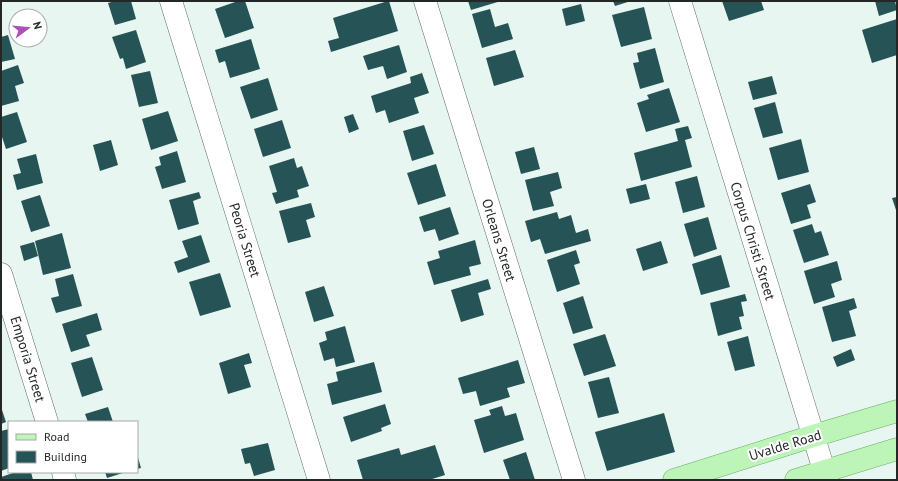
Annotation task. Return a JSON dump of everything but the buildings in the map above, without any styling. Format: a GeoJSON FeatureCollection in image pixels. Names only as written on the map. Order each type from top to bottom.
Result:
{"type":"FeatureCollection","features":[{"type":"Feature","properties":{"kind":"main road","name":"Uvalde Road"},"geometry":{"type":"LineString","coordinates":[[674,480],[897,411]]}},
{"type":"Feature","properties":{"kind":"main road"},"geometry":{"type":"LineString","coordinates":[[796,480],[825,476],[897,449]]}},
{"type":"Feature","properties":{"kind":"street","name":"Peoria Street"},"geometry":{"type":"LineString","coordinates":[[171,1],[319,480]]}},
{"type":"Feature","properties":{"kind":"street","name":"Orleans Street"},"geometry":{"type":"LineString","coordinates":[[425,1],[574,480]]}},
{"type":"Feature","properties":{"kind":"street","name":"Corpus Christi Street"},"geometry":{"type":"LineString","coordinates":[[680,1],[825,476]]}},
{"type":"Feature","properties":{"kind":"street","name":"Emporia Street"},"geometry":{"type":"LineString","coordinates":[[1,274],[47,421]]}}]}
